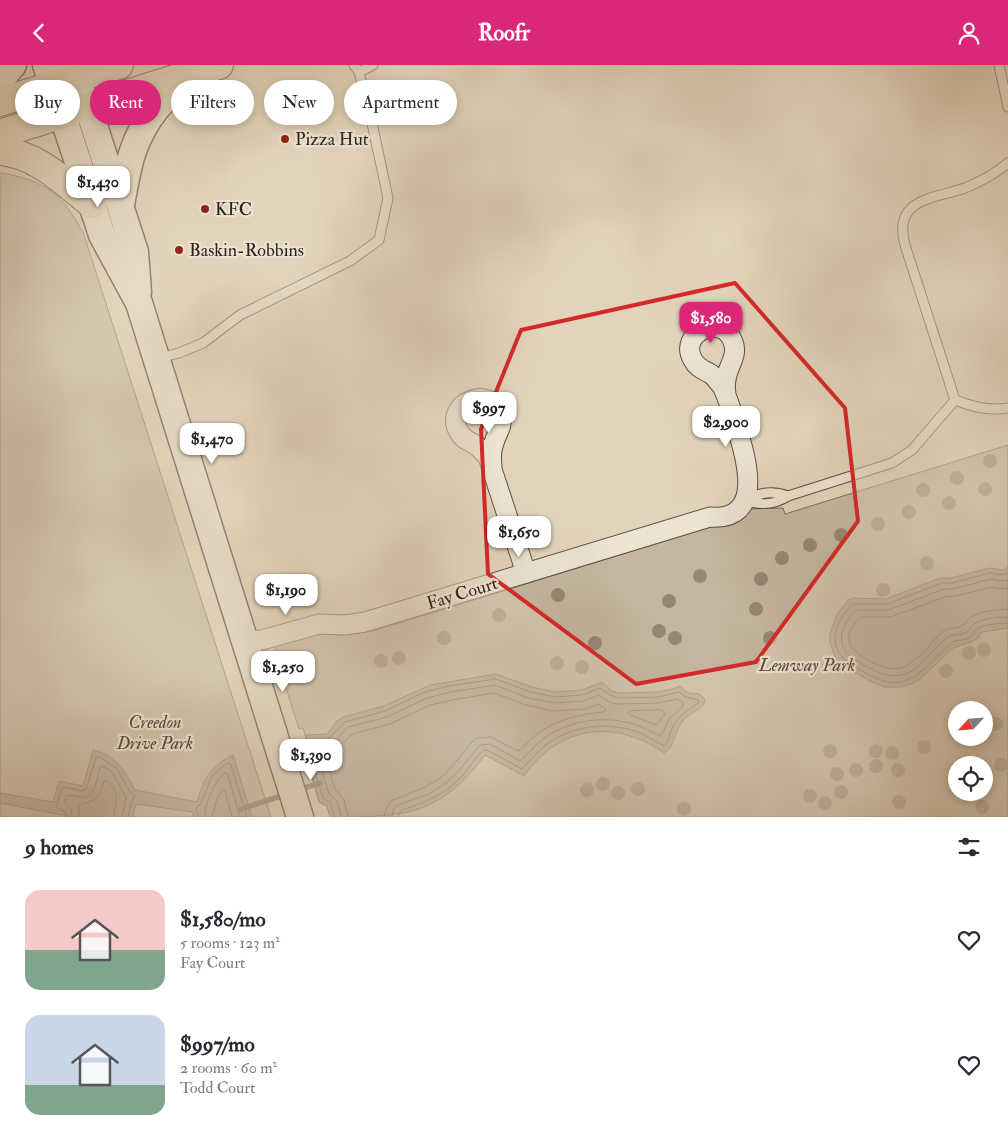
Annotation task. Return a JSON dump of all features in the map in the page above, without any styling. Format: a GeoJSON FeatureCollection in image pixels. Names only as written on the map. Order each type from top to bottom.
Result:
{"type":"FeatureCollection","features":[{"type":"Feature","properties":{"kind":"highway"},"geometry":{"type":"LineString","coordinates":[[0,102],[61,74],[119,65]]}},
{"type":"Feature","properties":{"kind":"highway"},"geometry":{"type":"LineString","coordinates":[[80,109],[209,68]]}},
{"type":"Feature","properties":{"kind":"highway"},"geometry":{"type":"LineString","coordinates":[[0,134],[29,125]]}},
{"type":"Feature","properties":{"kind":"highway"},"geometry":{"type":"LineString","coordinates":[[0,151],[12,152],[46,167],[92,205]]}},
{"type":"Feature","properties":{"kind":"main road"},"geometry":{"type":"LineString","coordinates":[[0,80],[13,65]]}},
{"type":"Feature","properties":{"kind":"main road"},"geometry":{"type":"LineString","coordinates":[[120,209],[136,139],[157,108],[209,68]]}},
{"type":"Feature","properties":{"kind":"main road"},"geometry":{"type":"LineString","coordinates":[[80,122],[120,209],[134,252],[139,303]]}},
{"type":"Feature","properties":{"kind":"main road"},"geometry":{"type":"LineString","coordinates":[[78,125],[92,205],[102,235],[139,303],[158,358],[300,817]]}},
{"type":"Feature","properties":{"kind":"street"},"geometry":{"type":"LineString","coordinates":[[726,394],[747,459],[748,478],[745,500]]}},
{"type":"Feature","properties":{"kind":"street"},"geometry":{"type":"LineString","coordinates":[[492,466],[526,573]]}},
{"type":"Feature","properties":{"kind":"street","name":"Fay Court"},"geometry":{"type":"LineString","coordinates":[[245,640],[260,631],[300,619],[319,620],[328,624],[345,625],[365,622],[710,517],[714,511],[725,503],[745,500]]}},
{"type":"Feature","properties":{"kind":"lane"},"geometry":{"type":"LineString","coordinates":[[158,358],[179,353],[203,343],[240,315],[350,261],[379,240],[388,198],[372,123],[356,69],[373,65]]}},
{"type":"Feature","properties":{"kind":"lane"},"geometry":{"type":"LineString","coordinates":[[999,65],[1008,107]]}},
{"type":"Feature","properties":{"kind":"lane"},"geometry":{"type":"LineString","coordinates":[[955,400],[903,237],[904,221],[912,207],[925,198],[962,189],[993,174],[1008,163]]}},
{"type":"Feature","properties":{"kind":"lane"},"geometry":{"type":"LineString","coordinates":[[955,400],[985,409],[1008,408]]}},
{"type":"Feature","properties":{"kind":"lane"},"geometry":{"type":"LineString","coordinates":[[745,500],[765,492],[788,496],[892,463],[912,449],[955,400]]}},
{"type":"Feature","properties":{"kind":"highlighted area"},"geometry":{"type":"Polygon","coordinates":[[[735,283],[845,408],[858,521],[756,662],[636,684],[488,574],[481,429],[521,330],[735,283]]]}},
{"type":"Feature","properties":{"kind":"green space","name":"Creedon Drive Park"},"geometry":{"type":"Polygon","coordinates":[[[0,173],[31,180],[45,187],[65,205],[83,232],[271,817],[0,817],[0,173]]]}},
{"type":"Feature","properties":{"kind":"green space","name":"Lemway Park"},"geometry":{"type":"Polygon","coordinates":[[[1008,445],[1008,817],[330,817],[327,806],[319,802],[309,766],[312,759],[303,728],[299,729],[276,656],[275,645],[309,633],[341,635],[373,631],[720,524],[750,509],[783,508],[785,514],[1008,445]]]}},
{"type":"Feature","properties":{"kind":"water"},"geometry":{"type":"Polygon","coordinates":[[[1008,566],[1008,628],[982,632],[978,638],[971,642],[953,648],[918,681],[902,687],[884,687],[837,662],[830,643],[830,634],[836,616],[848,600],[852,598],[886,599],[940,578],[951,578],[989,568],[1004,570],[1008,566]]]}},
{"type":"Feature","properties":{"kind":"water"},"geometry":{"type":"Polygon","coordinates":[[[496,674],[532,687],[555,692],[582,690],[599,683],[603,683],[612,691],[619,693],[657,692],[680,686],[688,693],[699,694],[705,699],[701,708],[689,715],[681,723],[670,748],[664,753],[645,742],[626,735],[607,732],[588,733],[570,738],[554,746],[538,759],[524,776],[485,755],[452,791],[435,802],[399,814],[330,817],[327,806],[319,802],[309,766],[312,759],[305,735],[327,734],[337,721],[343,717],[384,706],[430,685],[496,674]]]}},
{"type":"Feature","properties":{"kind":"water"},"geometry":{"type":"Polygon","coordinates":[[[93,750],[101,752],[113,760],[127,776],[135,790],[197,802],[202,786],[209,774],[225,759],[233,755],[252,817],[194,817],[192,812],[136,804],[133,817],[73,817],[0,803],[0,793],[53,802],[59,781],[83,786],[93,750]]]}},
{"type":"Feature","properties":{"kind":"waterway"},"geometry":{"type":"LineString","coordinates":[[298,790],[320,783]]}},
{"type":"Feature","properties":{"kind":"waterway"},"geometry":{"type":"LineString","coordinates":[[241,809],[287,794]]}},
{"type":"Feature","properties":{"kind":"place","name":"Pizza Hut"},"geometry":{"type":"Point","coordinates":[285,139]}},
{"type":"Feature","properties":{"kind":"place","name":"KFC"},"geometry":{"type":"Point","coordinates":[205,209]}},
{"type":"Feature","properties":{"kind":"place","name":"Baskin-Robbins"},"geometry":{"type":"Point","coordinates":[179,250]}}]}
